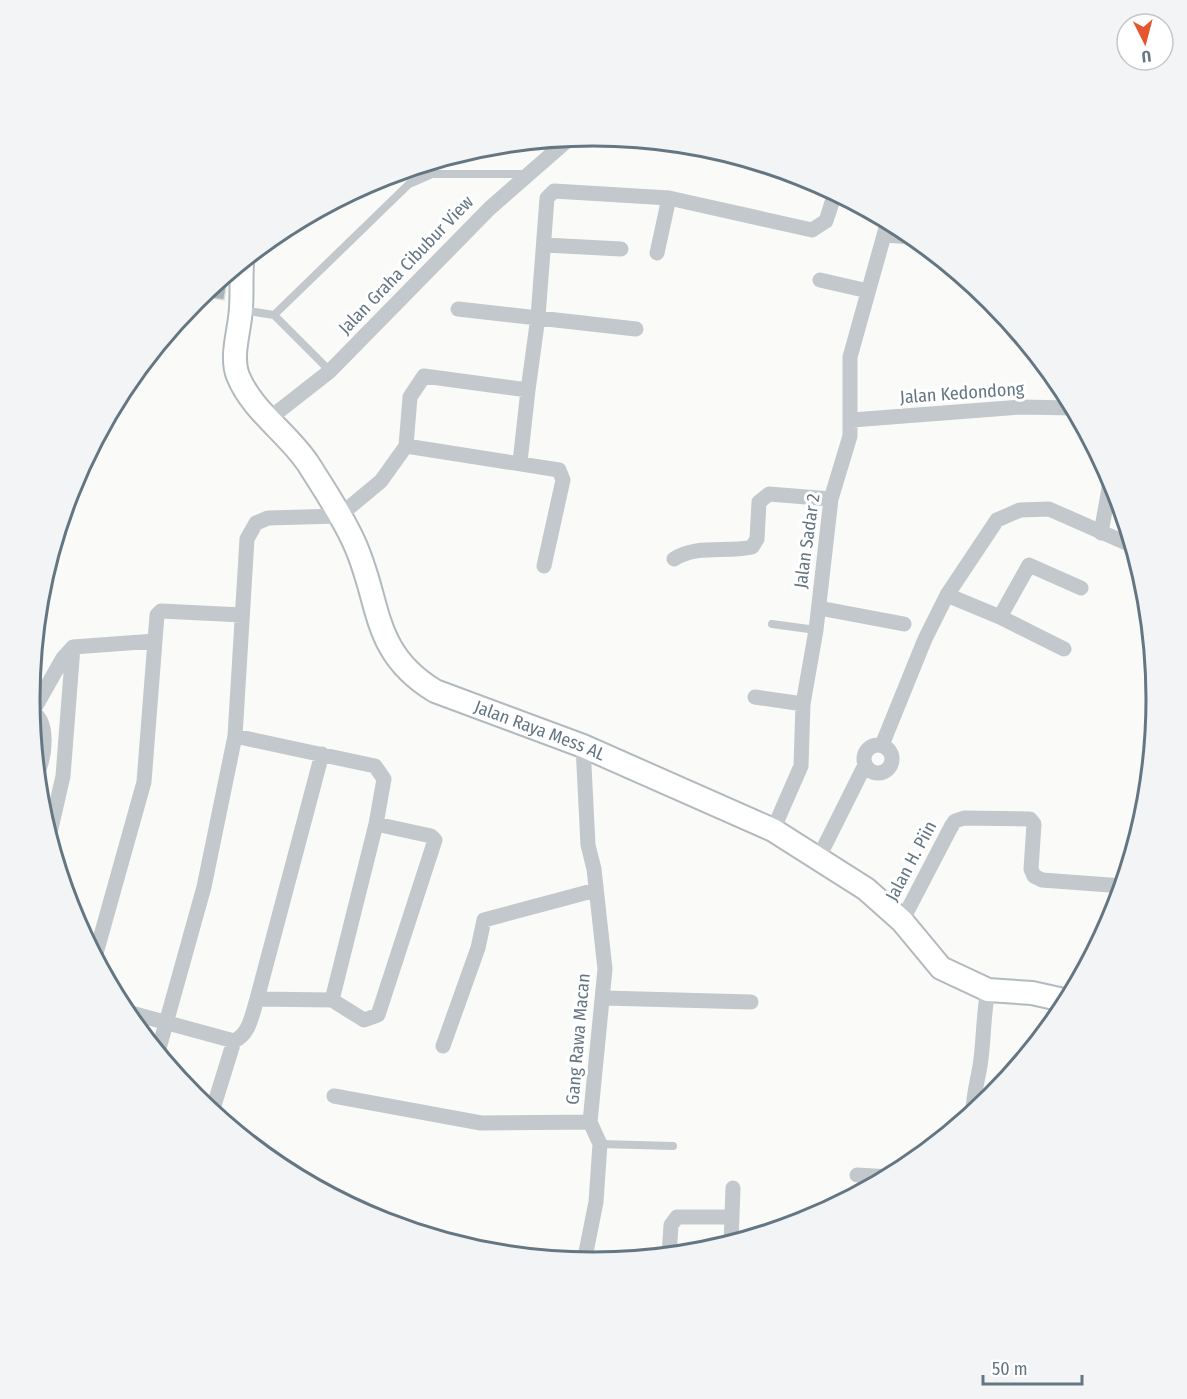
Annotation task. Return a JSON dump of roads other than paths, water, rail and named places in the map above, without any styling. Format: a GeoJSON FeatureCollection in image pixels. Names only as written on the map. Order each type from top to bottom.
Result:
{"type":"FeatureCollection","features":[{"type":"Feature","properties":{"kind":"street","name":"Jalan Graha Cibubur View"},"geometry":{"type":"LineString","coordinates":[[270,418],[330,370],[490,208],[558,148]]}},
{"type":"Feature","properties":{"kind":"street"},"geometry":{"type":"LineString","coordinates":[[520,462],[538,317],[547,198],[554,191],[669,198],[812,230],[826,220],[832,201]]}},
{"type":"Feature","properties":{"kind":"street"},"geometry":{"type":"LineString","coordinates":[[657,253],[669,198]]}},
{"type":"Feature","properties":{"kind":"street","name":"Jalan Sadar 2"},"geometry":{"type":"LineString","coordinates":[[773,830],[801,766],[802,704],[816,630],[831,499],[850,436],[852,420],[850,357],[885,230]]}},
{"type":"Feature","properties":{"kind":"street"},"geometry":{"type":"LineString","coordinates":[[544,245],[621,249]]}},
{"type":"Feature","properties":{"kind":"street","name":"Jalan Raya Mess AL"},"geometry":{"type":"LineString","coordinates":[[242,274],[241,310],[235,358],[237,375],[248,395],[307,462],[354,541],[388,647],[414,678],[435,691],[583,746],[773,830],[819,857],[866,889],[902,921],[941,968],[988,990],[1032,993],[1058,999]]}},
{"type":"Feature","properties":{"kind":"street"},"geometry":{"type":"LineString","coordinates":[[820,280],[868,291]]}},
{"type":"Feature","properties":{"kind":"street"},"geometry":{"type":"LineString","coordinates":[[458,309],[636,329]]}},
{"type":"Feature","properties":{"kind":"street"},"geometry":{"type":"LineString","coordinates":[[160,1042],[204,887],[235,736],[247,539],[256,523],[268,518],[339,516],[381,481],[406,446],[410,397],[424,376],[528,390]]}},
{"type":"Feature","properties":{"kind":"street","name":"Jalan Kedondong"},"geometry":{"type":"LineString","coordinates":[[852,420],[1020,407],[1063,408]]}},
{"type":"Feature","properties":{"kind":"street"},"geometry":{"type":"LineString","coordinates":[[406,446],[520,462],[559,470],[563,480],[544,566]]}},
{"type":"Feature","properties":{"kind":"street"},"geometry":{"type":"LineString","coordinates":[[674,559],[683,553],[694,551],[752,547],[757,539],[759,502],[769,494],[831,499]]}},
{"type":"Feature","properties":{"kind":"street"},"geometry":{"type":"LineString","coordinates":[[1101,533],[1107,497]]}},
{"type":"Feature","properties":{"kind":"street"},"geometry":{"type":"LineString","coordinates":[[882,745],[925,639],[947,595],[989,530],[1005,515],[1032,508],[1049,509],[1124,542]]}},
{"type":"Feature","properties":{"kind":"street"},"geometry":{"type":"LineString","coordinates":[[1000,617],[1029,564],[1081,588]]}},
{"type":"Feature","properties":{"kind":"street"},"geometry":{"type":"LineString","coordinates":[[947,595],[1000,617],[1064,649]]}},
{"type":"Feature","properties":{"kind":"street"},"geometry":{"type":"LineString","coordinates":[[819,608],[904,624]]}},
{"type":"Feature","properties":{"kind":"street"},"geometry":{"type":"LineString","coordinates":[[98,945],[144,782],[157,615],[161,611],[242,615]]}},
{"type":"Feature","properties":{"kind":"street"},"geometry":{"type":"LineString","coordinates":[[73,647],[155,641]]}},
{"type":"Feature","properties":{"kind":"street"},"geometry":{"type":"LineString","coordinates":[[40,696],[73,647]]}},
{"type":"Feature","properties":{"kind":"street"},"geometry":{"type":"LineString","coordinates":[[53,818],[63,776],[73,647]]}},
{"type":"Feature","properties":{"kind":"street"},"geometry":{"type":"LineString","coordinates":[[755,697],[802,704]]}},
{"type":"Feature","properties":{"kind":"street"},"geometry":{"type":"LineString","coordinates":[[41,721],[44,733],[42,742]]}},
{"type":"Feature","properties":{"kind":"street"},"geometry":{"type":"LineString","coordinates":[[235,736],[375,766],[381,771],[384,788],[332,1000]]}},
{"type":"Feature","properties":{"kind":"street"},"geometry":{"type":"LineString","coordinates":[[874,745],[882,745],[891,752],[893,758],[889,768],[879,773],[868,770],[865,765],[863,757],[867,749],[874,745]]}},
{"type":"Feature","properties":{"kind":"street","name":"Gang Rawa Macan"},"geometry":{"type":"LineString","coordinates":[[583,746],[588,845],[594,869],[605,969],[604,998],[590,1122],[600,1144],[596,1202],[586,1252]]}},
{"type":"Feature","properties":{"kind":"street"},"geometry":{"type":"LineString","coordinates":[[140,1015],[234,1041],[242,1038],[257,999],[322,754]]}},
{"type":"Feature","properties":{"kind":"street"},"geometry":{"type":"LineString","coordinates":[[819,857],[865,765]]}},
{"type":"Feature","properties":{"kind":"street","name":"Jalan H. Piin"},"geometry":{"type":"LineString","coordinates":[[902,921],[956,821],[964,818],[1027,817],[1034,824],[1030,863],[1034,876],[1042,880],[1114,885]]}},
{"type":"Feature","properties":{"kind":"street"},"geometry":{"type":"LineString","coordinates":[[257,999],[332,1000],[364,1020],[378,1015],[435,840],[431,836],[376,824]]}},
{"type":"Feature","properties":{"kind":"street"},"geometry":{"type":"LineString","coordinates":[[443,1046],[478,948],[484,921],[596,890]]}},
{"type":"Feature","properties":{"kind":"street"},"geometry":{"type":"LineString","coordinates":[[973,1102],[980,1066],[982,1018],[988,990]]}},
{"type":"Feature","properties":{"kind":"street"},"geometry":{"type":"LineString","coordinates":[[604,998],[750,1002]]}},
{"type":"Feature","properties":{"kind":"street"},"geometry":{"type":"LineString","coordinates":[[216,1103],[234,1041]]}},
{"type":"Feature","properties":{"kind":"street"},"geometry":{"type":"LineString","coordinates":[[334,1096],[481,1123],[590,1122]]}},
{"type":"Feature","properties":{"kind":"street"},"geometry":{"type":"LineString","coordinates":[[857,1175],[873,1176]]}},
{"type":"Feature","properties":{"kind":"street"},"geometry":{"type":"LineString","coordinates":[[731,1235],[733,1188]]}},
{"type":"Feature","properties":{"kind":"street"},"geometry":{"type":"LineString","coordinates":[[670,1247],[671,1225],[677,1217],[732,1216]]}},
{"type":"Feature","properties":{"kind":"lane"},"geometry":{"type":"LineString","coordinates":[[274,315],[409,184],[420,177],[432,174],[527,174]]}},
{"type":"Feature","properties":{"kind":"lane"},"geometry":{"type":"LineString","coordinates":[[241,310],[274,315],[330,370]]}},
{"type":"Feature","properties":{"kind":"lane"},"geometry":{"type":"LineString","coordinates":[[772,624],[816,630]]}},
{"type":"Feature","properties":{"kind":"lane"},"geometry":{"type":"LineString","coordinates":[[600,1144],[673,1146]]}}]}
